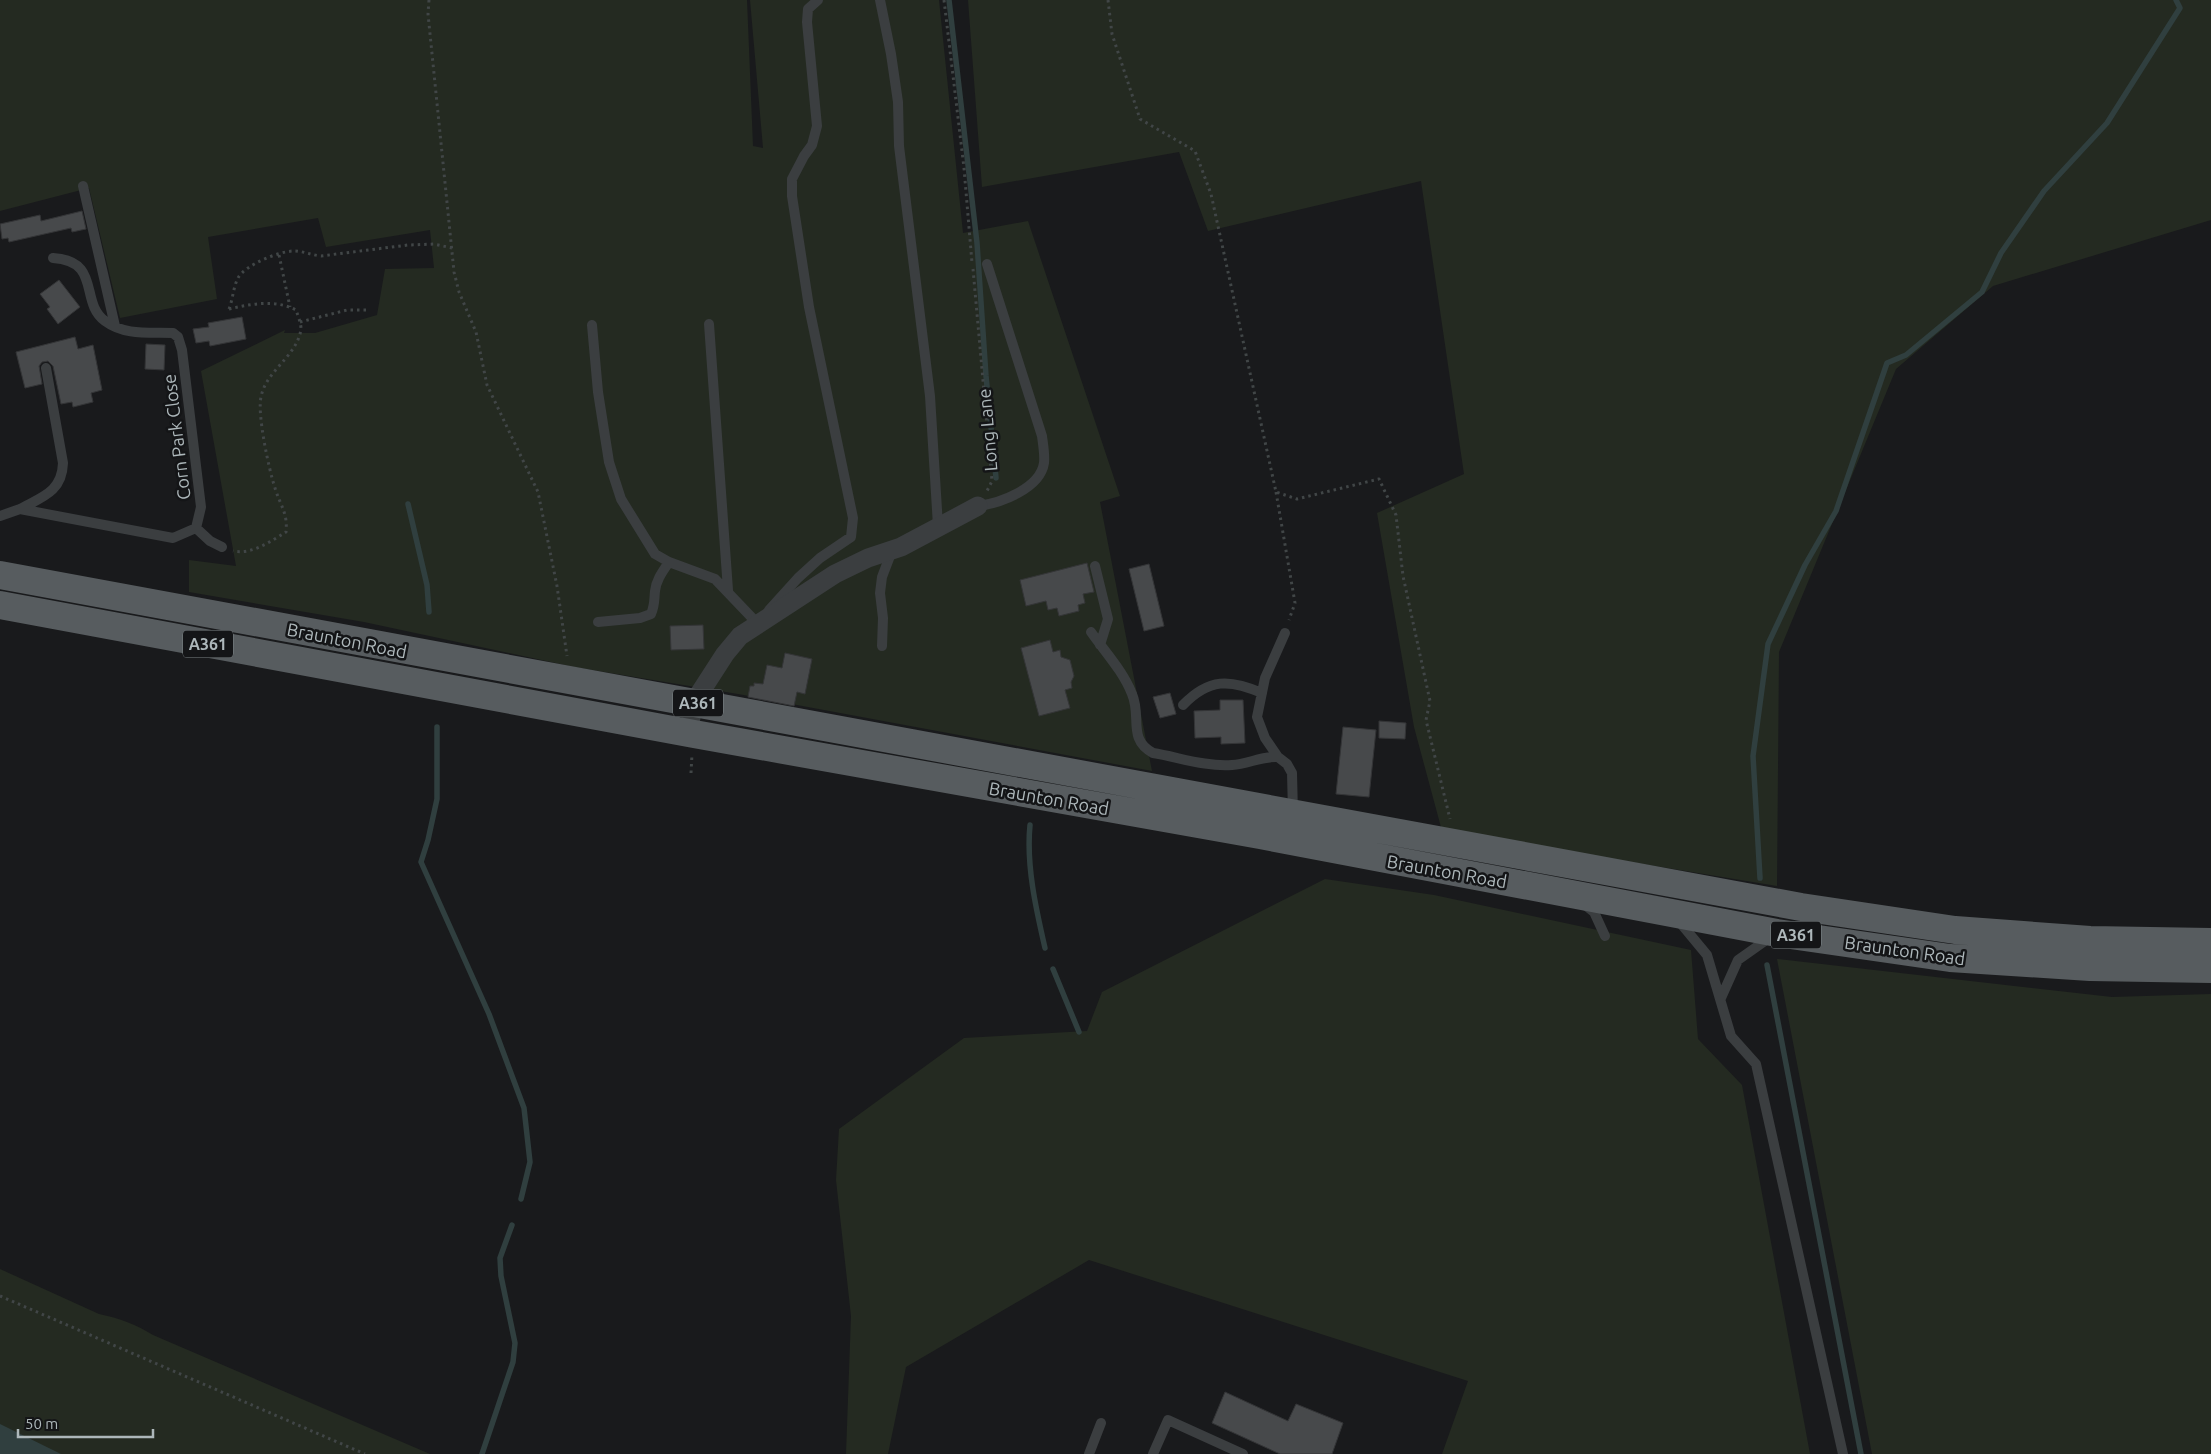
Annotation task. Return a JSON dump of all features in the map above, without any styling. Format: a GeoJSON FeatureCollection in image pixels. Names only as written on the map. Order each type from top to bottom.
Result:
{"type":"FeatureCollection","features":[{"type":"Feature","properties":{"kind":"main road","name":"Braunton Road"},"geometry":{"type":"LineString","coordinates":[[0,575],[1792,906],[1955,930],[2090,940],[2211,942]]}},
{"type":"Feature","properties":{"kind":"main road","name":"Braunton Road"},"geometry":{"type":"LineString","coordinates":[[0,605],[1777,932],[1950,958],[2090,967],[2211,969]]}},
{"type":"Feature","properties":{"kind":"street"},"geometry":{"type":"LineString","coordinates":[[688,733],[694,702],[725,654],[740,636],[757,623],[835,574],[868,558],[889,551],[978,506]]}},
{"type":"Feature","properties":{"kind":"lane"},"geometry":{"type":"LineString","coordinates":[[592,325],[598,392],[609,462],[621,499],[655,554],[669,562],[716,579],[757,623],[798,578],[820,558],[852,538],[852,518],[809,307],[792,196],[792,179],[816,136],[816,107],[807,14],[812,4],[818,0]]}},
{"type":"Feature","properties":{"kind":"lane"},"geometry":{"type":"LineString","coordinates":[[880,0],[898,102],[899,146],[930,396],[938,526]]}},
{"type":"Feature","properties":{"kind":"lane"},"geometry":{"type":"LineString","coordinates":[[83,186],[115,326]]}},
{"type":"Feature","properties":{"kind":"lane","name":"Corn Park Close"},"geometry":{"type":"LineString","coordinates":[[53,258],[67,259],[80,268],[87,279],[98,313],[105,321],[130,333],[173,333],[178,338],[182,350],[201,507],[196,528]]}},
{"type":"Feature","properties":{"kind":"lane"},"geometry":{"type":"LineString","coordinates":[[978,506],[989,505],[1003,500],[1032,484],[1041,472],[1044,463],[1042,436],[987,264]]}},
{"type":"Feature","properties":{"kind":"lane"},"geometry":{"type":"LineString","coordinates":[[709,324],[728,590]]}},
{"type":"Feature","properties":{"kind":"lane"},"geometry":{"type":"LineString","coordinates":[[0,516],[49,493],[58,485],[63,475],[63,463],[46,368]]}},
{"type":"Feature","properties":{"kind":"lane"},"geometry":{"type":"LineString","coordinates":[[20,508],[173,538],[196,528],[210,541],[222,547]]}},
{"type":"Feature","properties":{"kind":"lane"},"geometry":{"type":"LineString","coordinates":[[882,646],[883,618],[880,593],[882,577],[890,556],[889,551]]}},
{"type":"Feature","properties":{"kind":"lane"},"geometry":{"type":"LineString","coordinates":[[598,622],[640,618],[651,614],[655,604],[655,591],[659,576],[669,562]]}},
{"type":"Feature","properties":{"kind":"lane"},"geometry":{"type":"LineString","coordinates":[[1095,566],[1108,619],[1100,645]]}},
{"type":"Feature","properties":{"kind":"lane"},"geometry":{"type":"LineString","coordinates":[[1091,632],[1126,680],[1133,695],[1137,711],[1137,736],[1144,748],[1153,753],[1223,764],[1246,763],[1267,756],[1278,757]]}},
{"type":"Feature","properties":{"kind":"lane"},"geometry":{"type":"LineString","coordinates":[[1285,633],[1265,678],[1257,718],[1266,738],[1278,757],[1287,764],[1292,773],[1292,814]]}},
{"type":"Feature","properties":{"kind":"lane"},"geometry":{"type":"LineString","coordinates":[[1184,705],[1190,698],[1208,686],[1230,682],[1244,685],[1262,693]]}},
{"type":"Feature","properties":{"kind":"lane"},"geometry":{"type":"LineString","coordinates":[[1571,893],[1594,912],[1605,936]]}},
{"type":"Feature","properties":{"kind":"lane"},"geometry":{"type":"LineString","coordinates":[[1672,913],[1707,955],[1731,1036],[1756,1064],[1843,1454]]}},
{"type":"Feature","properties":{"kind":"lane"},"geometry":{"type":"LineString","coordinates":[[1721,998],[1738,960],[1777,932]]}},
{"type":"Feature","properties":{"kind":"lane"},"geometry":{"type":"LineString","coordinates":[[1153,1454],[1168,1420],[1243,1454]]}},
{"type":"Feature","properties":{"kind":"lane"},"geometry":{"type":"LineString","coordinates":[[1088,1454],[1101,1423]]}},
{"type":"Feature","properties":{"kind":"path"},"geometry":{"type":"LineString","coordinates":[[429,0],[428,14],[452,248],[459,292],[476,332],[488,385],[538,492],[557,586],[570,679]]}},
{"type":"Feature","properties":{"kind":"path","name":"Long Lane"},"geometry":{"type":"LineString","coordinates":[[944,0],[964,168],[992,481],[985,498],[978,506]]}},
{"type":"Feature","properties":{"kind":"path"},"geometry":{"type":"LineString","coordinates":[[1108,0],[1112,34],[1140,119],[1195,151],[1211,194],[1276,492],[1295,603],[1285,633]]}},
{"type":"Feature","properties":{"kind":"path"},"geometry":{"type":"LineString","coordinates":[[222,547],[237,552],[250,550],[262,546],[286,532],[287,520],[275,490],[268,461],[260,399],[265,383],[286,359],[296,342],[301,327],[296,310],[279,303],[252,304],[229,309],[240,276],[247,268],[292,251],[321,256],[434,244],[452,248]]}},
{"type":"Feature","properties":{"kind":"path"},"geometry":{"type":"LineString","coordinates":[[279,255],[290,307]]}},
{"type":"Feature","properties":{"kind":"path"},"geometry":{"type":"LineString","coordinates":[[300,322],[347,310],[367,310]]}},
{"type":"Feature","properties":{"kind":"path"},"geometry":{"type":"LineString","coordinates":[[1276,492],[1297,499],[1379,480],[1396,515],[1403,576],[1430,701],[1426,720],[1450,817]]}},
{"type":"Feature","properties":{"kind":"path"},"geometry":{"type":"LineString","coordinates":[[0,1296],[365,1454]]}},
{"type":"Feature","properties":{"kind":"shaded area"},"geometry":{"type":"Polygon","coordinates":[[[0,0],[747,0],[753,146],[763,148],[750,0],[939,0],[963,233],[1028,221],[1120,496],[1100,502],[1152,771],[738,694],[574,667],[364,622],[189,592],[189,560],[236,566],[201,371],[285,330],[284,333],[315,333],[377,315],[385,269],[434,268],[430,230],[326,247],[318,218],[208,237],[217,299],[120,318],[89,188],[0,211],[0,0]]]}},
{"type":"Feature","properties":{"kind":"shaded area"},"geometry":{"type":"Polygon","coordinates":[[[968,0],[2211,0],[2211,220],[1993,286],[1896,369],[1779,652],[1777,886],[1442,831],[1414,727],[1377,513],[1464,474],[1421,181],[1208,231],[1179,152],[982,187],[968,0]]]}},
{"type":"Feature","properties":{"kind":"shaded area"},"geometry":{"type":"Polygon","coordinates":[[[1325,879],[1434,895],[1691,950],[1698,1039],[1742,1085],[1810,1454],[1442,1454],[1468,1381],[1089,1260],[906,1367],[888,1454],[846,1454],[851,1316],[836,1180],[839,1129],[964,1038],[1087,1031],[1102,992],[1325,879]]]}},
{"type":"Feature","properties":{"kind":"shaded area"},"geometry":{"type":"Polygon","coordinates":[[[1777,959],[2112,997],[2211,994],[2211,1454],[1872,1454],[1777,959]]]}},
{"type":"Feature","properties":{"kind":"shaded area"},"geometry":{"type":"Polygon","coordinates":[[[0,1269],[99,1314],[134,1325],[153,1335],[430,1454],[0,1454],[0,1269]]]}},
{"type":"Feature","properties":{"kind":"shaded area"},"geometry":{"type":"Polygon","coordinates":[[[0,1424],[61,1454],[0,1454],[0,1424]]]}},
{"type":"Feature","properties":{"kind":"building"},"geometry":{"type":"Polygon","coordinates":[[[82,211],[86,229],[72,232],[71,228],[9,242],[8,238],[2,239],[0,224],[40,215],[41,221],[82,211]]]}},
{"type":"Feature","properties":{"kind":"building"},"geometry":{"type":"Polygon","coordinates":[[[59,280],[80,307],[58,324],[47,309],[50,307],[40,294],[59,280]]]}},
{"type":"Feature","properties":{"kind":"building"},"geometry":{"type":"Polygon","coordinates":[[[242,317],[246,339],[210,346],[209,341],[196,343],[193,329],[209,327],[208,323],[242,317]]]}},
{"type":"Feature","properties":{"kind":"building"},"geometry":{"type":"Polygon","coordinates":[[[75,337],[78,349],[93,345],[102,390],[91,393],[93,402],[73,407],[72,402],[61,404],[53,366],[48,361],[42,362],[39,366],[42,384],[25,388],[16,352],[75,337]]]}},
{"type":"Feature","properties":{"kind":"building"},"geometry":{"type":"Polygon","coordinates":[[[146,344],[165,345],[164,370],[145,369],[146,344]]]}},
{"type":"Feature","properties":{"kind":"building"},"geometry":{"type":"Polygon","coordinates":[[[1087,563],[1094,592],[1083,594],[1085,603],[1078,605],[1079,611],[1059,616],[1057,608],[1048,610],[1046,601],[1026,606],[1020,580],[1087,563]]]}},
{"type":"Feature","properties":{"kind":"building"},"geometry":{"type":"Polygon","coordinates":[[[1149,564],[1164,626],[1144,631],[1129,569],[1149,564]]]}},
{"type":"Feature","properties":{"kind":"building"},"geometry":{"type":"Polygon","coordinates":[[[703,625],[704,649],[671,650],[670,626],[703,625]]]}},
{"type":"Feature","properties":{"kind":"building"},"geometry":{"type":"Polygon","coordinates":[[[1050,640],[1053,652],[1060,650],[1061,657],[1070,660],[1074,676],[1071,682],[1072,688],[1065,690],[1070,708],[1039,716],[1021,648],[1050,640]]]}},
{"type":"Feature","properties":{"kind":"building"},"geometry":{"type":"Polygon","coordinates":[[[785,653],[812,659],[805,694],[797,692],[794,706],[748,697],[750,686],[754,686],[754,683],[763,684],[767,665],[782,668],[785,653]]]}},
{"type":"Feature","properties":{"kind":"building"},"geometry":{"type":"Polygon","coordinates":[[[1170,693],[1176,714],[1160,718],[1153,697],[1170,693]]]}},
{"type":"Feature","properties":{"kind":"building"},"geometry":{"type":"Polygon","coordinates":[[[1220,700],[1243,700],[1245,743],[1221,744],[1221,737],[1195,738],[1194,711],[1220,710],[1220,700]]]}},
{"type":"Feature","properties":{"kind":"building"},"geometry":{"type":"Polygon","coordinates":[[[1379,721],[1406,723],[1405,739],[1379,738],[1379,721]]]}},
{"type":"Feature","properties":{"kind":"building"},"geometry":{"type":"Polygon","coordinates":[[[1343,727],[1376,730],[1369,797],[1336,794],[1343,727]]]}},
{"type":"Feature","properties":{"kind":"building"},"geometry":{"type":"Polygon","coordinates":[[[1225,1392],[1288,1421],[1296,1404],[1343,1423],[1332,1454],[1280,1454],[1212,1423],[1225,1392]]]}},
{"type":"Feature","properties":{"kind":"waterway"},"geometry":{"type":"LineString","coordinates":[[949,0],[977,243],[986,376],[996,478]]}},
{"type":"Feature","properties":{"kind":"waterway"},"geometry":{"type":"LineString","coordinates":[[1760,878],[1753,756],[1768,644],[1805,565],[1836,511],[1887,363],[1906,355],[1982,292],[2001,253],[2044,191],[2107,123],[2180,8],[2176,0]]}},
{"type":"Feature","properties":{"kind":"waterway"},"geometry":{"type":"LineString","coordinates":[[408,504],[427,585],[429,612]]}},
{"type":"Feature","properties":{"kind":"waterway"},"geometry":{"type":"LineString","coordinates":[[437,727],[437,799],[421,862],[489,1014],[524,1108],[530,1162],[521,1199]]}},
{"type":"Feature","properties":{"kind":"waterway"},"geometry":{"type":"LineString","coordinates":[[1030,825],[1029,856],[1035,902],[1045,948]]}},
{"type":"Feature","properties":{"kind":"waterway"},"geometry":{"type":"LineString","coordinates":[[1767,965],[1861,1454]]}},
{"type":"Feature","properties":{"kind":"waterway"},"geometry":{"type":"LineString","coordinates":[[1053,969],[1079,1032]]}},
{"type":"Feature","properties":{"kind":"waterway"},"geometry":{"type":"LineString","coordinates":[[482,1454],[513,1362],[515,1343],[501,1276],[500,1258],[512,1225]]}}]}
